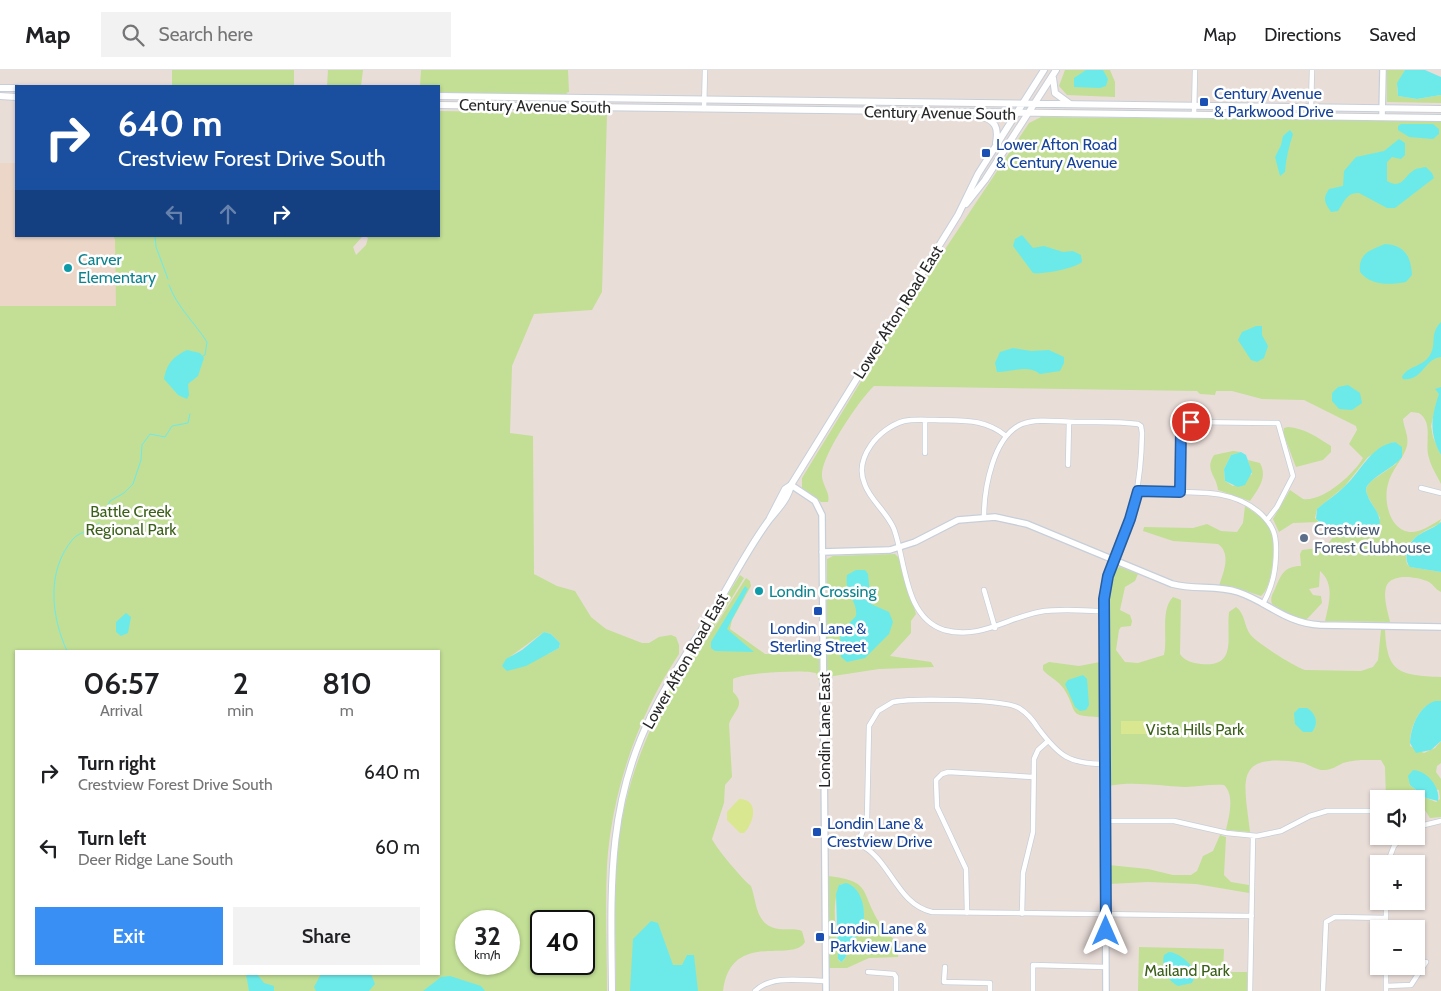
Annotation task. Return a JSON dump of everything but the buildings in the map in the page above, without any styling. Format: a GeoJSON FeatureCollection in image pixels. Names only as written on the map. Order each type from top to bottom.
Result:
{"type":"FeatureCollection","features":[{"type":"Feature","properties":{"kind":"main road","name":"Lower Afton Road East"},"geometry":{"type":"LineString","coordinates":[[612,991],[613,850],[621,802],[646,725],[663,693],[770,519],[785,489],[791,485],[958,215],[978,174],[1044,70]]}},
{"type":"Feature","properties":{"kind":"main road","name":"Lower Afton Road East"},"geometry":{"type":"LineString","coordinates":[[958,215],[985,180],[1055,72]]}},
{"type":"Feature","properties":{"kind":"main road"},"geometry":{"type":"LineString","coordinates":[[1055,72],[1054,92],[1060,99],[1071,105]]}},
{"type":"Feature","properties":{"kind":"main road"},"geometry":{"type":"LineString","coordinates":[[0,88],[15,88]]}},
{"type":"Feature","properties":{"kind":"main road"},"geometry":{"type":"LineString","coordinates":[[0,96],[15,97]]}},
{"type":"Feature","properties":{"kind":"main road","name":"Century Avenue South"},"geometry":{"type":"LineString","coordinates":[[440,96],[1441,109]]}},
{"type":"Feature","properties":{"kind":"main road","name":"Century Avenue South"},"geometry":{"type":"LineString","coordinates":[[440,105],[1016,114],[1441,118]]}},
{"type":"Feature","properties":{"kind":"main road"},"geometry":{"type":"LineString","coordinates":[[969,113],[993,121],[998,133],[996,146]]}},
{"type":"Feature","properties":{"kind":"street"},"geometry":{"type":"LineString","coordinates":[[704,109],[705,70]]}},
{"type":"Feature","properties":{"kind":"street"},"geometry":{"type":"LineString","coordinates":[[1194,115],[1195,70]]}},
{"type":"Feature","properties":{"kind":"street"},"geometry":{"type":"LineString","coordinates":[[1311,107],[1312,70]]}},
{"type":"Feature","properties":{"kind":"street"},"geometry":{"type":"LineString","coordinates":[[1382,117],[1383,70]]}},
{"type":"Feature","properties":{"kind":"street"},"geometry":{"type":"LineString","coordinates":[[1006,436],[992,426],[979,421],[925,420],[904,422],[887,429],[873,443],[863,463],[864,484],[890,520],[916,606],[927,621],[950,631],[979,631],[995,628],[1039,612],[1104,611]]}},
{"type":"Feature","properties":{"kind":"street"},"geometry":{"type":"LineString","coordinates":[[925,420],[925,453]]}},
{"type":"Feature","properties":{"kind":"street"},"geometry":{"type":"LineString","coordinates":[[984,516],[987,480],[1006,436],[1018,426],[1029,422],[1133,423],[1140,425],[1141,466],[1138,491],[1130,519],[1105,586],[1106,991]]}},
{"type":"Feature","properties":{"kind":"street"},"geometry":{"type":"LineString","coordinates":[[1068,465],[1069,422]]}},
{"type":"Feature","properties":{"kind":"street"},"geometry":{"type":"LineString","coordinates":[[1180,492],[1181,431],[1185,424],[1278,424],[1294,475],[1276,508],[1267,520]]}},
{"type":"Feature","properties":{"kind":"street","name":"Londin Lane East"},"geometry":{"type":"LineString","coordinates":[[791,485],[812,498],[819,506],[822,515],[826,991]]}},
{"type":"Feature","properties":{"kind":"street"},"geometry":{"type":"LineString","coordinates":[[1420,488],[1441,493]]}},
{"type":"Feature","properties":{"kind":"street"},"geometry":{"type":"LineString","coordinates":[[1138,491],[1216,493],[1230,496],[1253,507],[1273,527],[1276,536],[1275,572],[1270,591],[1263,604]]}},
{"type":"Feature","properties":{"kind":"street"},"geometry":{"type":"LineString","coordinates":[[822,552],[877,552],[915,542],[950,523],[984,516],[1020,522],[1172,584],[1192,588],[1232,590],[1263,604],[1287,618],[1310,624],[1441,627]]}},
{"type":"Feature","properties":{"kind":"street"},"geometry":{"type":"LineString","coordinates":[[984,590],[995,628]]}},
{"type":"Feature","properties":{"kind":"street"},"geometry":{"type":"LineString","coordinates":[[858,844],[867,816],[868,729],[875,715],[885,705],[902,701],[1008,704],[1026,713],[1059,753],[1071,760],[1105,764]]}},
{"type":"Feature","properties":{"kind":"street"},"geometry":{"type":"LineString","coordinates":[[1022,914],[1023,873],[1033,832],[1036,753],[1048,741]]}},
{"type":"Feature","properties":{"kind":"street"},"geometry":{"type":"LineString","coordinates":[[966,913],[966,869],[937,807],[935,795],[937,779],[947,772],[1034,777]]}},
{"type":"Feature","properties":{"kind":"street"},"geometry":{"type":"LineString","coordinates":[[1105,821],[1174,821],[1226,833],[1253,836],[1281,831],[1307,817],[1327,810],[1370,811]]}},
{"type":"Feature","properties":{"kind":"street"},"geometry":{"type":"LineString","coordinates":[[1425,825],[1441,821]]}},
{"type":"Feature","properties":{"kind":"street"},"geometry":{"type":"LineString","coordinates":[[1250,991],[1253,836]]}},
{"type":"Feature","properties":{"kind":"street"},"geometry":{"type":"LineString","coordinates":[[825,841],[846,841],[858,844],[874,856],[914,905],[932,912],[1252,916]]}},
{"type":"Feature","properties":{"kind":"street"},"geometry":{"type":"LineString","coordinates":[[1323,991],[1325,923],[1335,917],[1386,918],[1386,910]]}},
{"type":"Feature","properties":{"kind":"street"},"geometry":{"type":"LineString","coordinates":[[1386,975],[1386,989],[1411,985],[1426,962]]}},
{"type":"Feature","properties":{"kind":"street"},"geometry":{"type":"LineString","coordinates":[[1033,991],[1034,965],[1106,967]]}},
{"type":"Feature","properties":{"kind":"street"},"geometry":{"type":"LineString","coordinates":[[945,967],[944,982],[990,983],[990,991]]}},
{"type":"Feature","properties":{"kind":"street"},"geometry":{"type":"LineString","coordinates":[[868,972],[894,974],[896,977],[896,991]]}},
{"type":"Feature","properties":{"kind":"street"},"geometry":{"type":"LineString","coordinates":[[755,991],[764,984],[774,981],[826,981]]}},
{"type":"Feature","properties":{"kind":"shaded area"},"geometry":{"type":"Polygon","coordinates":[[[0,163],[15,163],[15,237],[115,237],[116,306],[0,306],[0,163]]]}},
{"type":"Feature","properties":{"kind":"green space"},"geometry":{"type":"Polygon","coordinates":[[[172,70],[294,70],[294,85],[172,85],[172,70]]]}},
{"type":"Feature","properties":{"kind":"green space"},"geometry":{"type":"Polygon","coordinates":[[[328,70],[363,70],[361,85],[327,85],[328,70]]]}},
{"type":"Feature","properties":{"kind":"green space"},"geometry":{"type":"Polygon","coordinates":[[[421,70],[568,70],[569,92],[566,93],[569,95],[440,93],[440,85],[420,85],[421,70]]]}},
{"type":"Feature","properties":{"kind":"green space"},"geometry":{"type":"Polygon","coordinates":[[[1065,70],[1110,70],[1115,82],[1115,97],[1067,95],[1059,86],[1065,70]]]}},
{"type":"Feature","properties":{"kind":"green space"},"geometry":{"type":"Polygon","coordinates":[[[1387,70],[1405,70],[1397,87],[1398,96],[1417,99],[1441,95],[1441,103],[1387,102],[1387,70]]]}},
{"type":"Feature","properties":{"kind":"green space","name":"Battle Creek Regional Park"},"geometry":{"type":"Polygon","coordinates":[[[440,111],[607,114],[602,292],[592,310],[534,314],[512,366],[510,433],[533,436],[534,574],[557,586],[575,591],[591,617],[606,629],[642,643],[649,643],[659,637],[671,635],[676,637],[679,645],[679,654],[651,702],[640,728],[621,782],[615,809],[607,865],[607,991],[0,991],[0,306],[116,306],[114,237],[362,237],[353,247],[356,255],[366,245],[368,238],[366,237],[440,237],[440,111]],[[544,632],[511,656],[548,654],[559,648],[560,643],[551,634],[544,632]]]}},
{"type":"Feature","properties":{"kind":"green space"},"geometry":{"type":"Polygon","coordinates":[[[1041,117],[1441,121],[1441,394],[1436,404],[1431,426],[1433,437],[1441,455],[1441,484],[1429,458],[1427,428],[1424,417],[1419,413],[1411,412],[1403,419],[1407,435],[1407,446],[1390,479],[1387,499],[1390,515],[1394,522],[1405,531],[1420,531],[1441,519],[1439,524],[1414,538],[1407,549],[1406,556],[1407,564],[1411,567],[1441,572],[1441,592],[1431,583],[1424,580],[1412,577],[1393,579],[1389,582],[1385,591],[1390,622],[1325,621],[1330,594],[1328,582],[1320,571],[1319,587],[1309,589],[1313,595],[1321,596],[1322,603],[1308,618],[1305,620],[1293,617],[1272,604],[1272,595],[1284,572],[1295,566],[1301,566],[1300,554],[1302,550],[1326,547],[1335,534],[1348,537],[1371,534],[1380,518],[1367,495],[1366,488],[1371,481],[1396,464],[1402,448],[1394,442],[1368,457],[1344,487],[1317,509],[1315,518],[1319,522],[1293,523],[1279,532],[1273,519],[1290,490],[1303,499],[1320,496],[1337,486],[1353,472],[1363,458],[1349,444],[1357,430],[1356,426],[1304,400],[1262,399],[1232,391],[1216,391],[1215,395],[1200,394],[1197,391],[874,386],[843,427],[824,464],[822,477],[829,498],[828,502],[821,502],[802,488],[802,478],[904,311],[1029,123],[1041,117]]]}},
{"type":"Feature","properties":{"kind":"green space"},"geometry":{"type":"Polygon","coordinates":[[[1284,428],[1300,429],[1315,436],[1331,446],[1331,452],[1323,460],[1296,467],[1283,433],[1284,428]]]}},
{"type":"Feature","properties":{"kind":"green space"},"geometry":{"type":"Polygon","coordinates":[[[1233,451],[1241,452],[1231,455],[1224,469],[1225,481],[1233,486],[1252,474],[1248,460],[1260,463],[1262,468],[1261,483],[1250,501],[1218,490],[1212,473],[1210,465],[1214,455],[1233,451]]]}},
{"type":"Feature","properties":{"kind":"green space"},"geometry":{"type":"Polygon","coordinates":[[[1245,506],[1260,517],[1271,531],[1273,555],[1271,575],[1261,596],[1234,587],[1219,586],[1226,558],[1225,553],[1218,544],[1173,541],[1143,531],[1144,527],[1193,528],[1207,524],[1221,531],[1237,532],[1243,523],[1245,506]]]}},
{"type":"Feature","properties":{"kind":"green space"},"geometry":{"type":"Polygon","coordinates":[[[895,554],[899,558],[916,614],[911,621],[911,633],[890,656],[931,662],[934,667],[879,669],[827,677],[827,559],[833,556],[895,554]]]}},
{"type":"Feature","properties":{"kind":"green space","name":"Vista Hills Park"},"geometry":{"type":"Polygon","coordinates":[[[1120,567],[1138,574],[1135,581],[1125,587],[1120,610],[1130,615],[1132,621],[1131,626],[1121,627],[1119,630],[1116,650],[1125,662],[1138,663],[1164,655],[1165,617],[1173,597],[1181,600],[1180,654],[1186,660],[1198,664],[1213,664],[1221,661],[1225,656],[1229,640],[1229,612],[1236,607],[1241,613],[1248,631],[1254,638],[1268,649],[1306,670],[1361,671],[1373,667],[1378,660],[1381,630],[1385,630],[1389,656],[1398,669],[1415,675],[1441,677],[1441,701],[1427,706],[1417,717],[1411,731],[1410,746],[1424,753],[1435,748],[1441,741],[1441,763],[1437,766],[1436,772],[1441,779],[1441,817],[1430,818],[1425,810],[1425,797],[1436,802],[1440,799],[1439,790],[1409,784],[1416,790],[1386,790],[1385,767],[1381,760],[1352,761],[1325,770],[1303,763],[1280,761],[1264,762],[1254,766],[1248,774],[1246,784],[1250,832],[1226,830],[1230,813],[1230,800],[1224,785],[1185,787],[1127,784],[1108,786],[1107,599],[1114,569],[1120,567]]]}},
{"type":"Feature","properties":{"kind":"green space"},"geometry":{"type":"Polygon","coordinates":[[[740,575],[744,578],[693,661],[746,578],[750,581],[751,586],[732,620],[730,629],[765,654],[819,655],[820,683],[816,673],[809,672],[761,673],[733,679],[733,692],[739,704],[729,724],[732,777],[725,785],[724,803],[712,839],[730,864],[751,886],[758,912],[765,923],[779,929],[802,931],[805,942],[798,948],[749,954],[737,960],[728,972],[723,991],[616,991],[615,896],[617,858],[626,802],[636,767],[664,701],[740,575]]]}},
{"type":"Feature","properties":{"kind":"green space"},"geometry":{"type":"Polygon","coordinates":[[[1049,662],[1079,666],[1100,662],[1100,717],[1082,716],[1075,712],[1062,686],[1043,670],[1043,665],[1049,662]]]}},
{"type":"Feature","properties":{"kind":"green space"},"geometry":{"type":"Polygon","coordinates":[[[1121,721],[1147,721],[1147,734],[1121,734],[1121,721]]]}},
{"type":"Feature","properties":{"kind":"green space"},"geometry":{"type":"Polygon","coordinates":[[[739,799],[750,803],[753,812],[748,829],[744,833],[740,833],[727,820],[727,812],[739,799]]]}},
{"type":"Feature","properties":{"kind":"green space"},"geometry":{"type":"Polygon","coordinates":[[[1220,835],[1226,837],[1224,875],[1231,882],[1249,885],[1249,893],[1196,884],[1148,882],[1109,884],[1109,865],[1148,869],[1173,875],[1191,875],[1197,871],[1203,856],[1213,851],[1220,835]]]}},
{"type":"Feature","properties":{"kind":"green space"},"geometry":{"type":"Polygon","coordinates":[[[828,876],[852,881],[863,889],[881,925],[899,946],[898,957],[869,958],[847,968],[829,968],[828,876]],[[841,884],[835,901],[838,959],[840,962],[844,960],[853,940],[861,930],[864,916],[858,893],[848,885],[841,884]]]}},
{"type":"Feature","properties":{"kind":"green space","name":"Mailand Park"},"geometry":{"type":"Polygon","coordinates":[[[1139,947],[1224,949],[1223,972],[1247,972],[1247,991],[1138,991],[1139,947]]]}},
{"type":"Feature","properties":{"kind":"water"},"geometry":{"type":"Polygon","coordinates":[[[1086,70],[1103,70],[1108,79],[1106,86],[1100,88],[1074,87],[1074,78],[1086,70]]]}},
{"type":"Feature","properties":{"kind":"water"},"geometry":{"type":"Polygon","coordinates":[[[1405,70],[1425,70],[1441,77],[1441,95],[1417,99],[1398,96],[1397,83],[1405,70]]]}},
{"type":"Feature","properties":{"kind":"water"},"geometry":{"type":"Polygon","coordinates":[[[1401,124],[1433,124],[1439,129],[1439,134],[1433,139],[1409,137],[1398,130],[1398,126],[1401,124]]]}},
{"type":"Feature","properties":{"kind":"water"},"geometry":{"type":"Polygon","coordinates":[[[1290,130],[1293,134],[1285,172],[1280,176],[1275,157],[1283,136],[1290,130]]]}},
{"type":"Feature","properties":{"kind":"water"},"geometry":{"type":"Polygon","coordinates":[[[1399,139],[1405,143],[1405,155],[1401,159],[1392,157],[1387,162],[1387,181],[1399,183],[1414,170],[1426,167],[1434,178],[1395,208],[1387,208],[1359,193],[1355,193],[1346,198],[1338,211],[1331,212],[1325,201],[1327,192],[1329,189],[1343,186],[1344,171],[1356,157],[1384,151],[1399,139]]]}},
{"type":"Feature","properties":{"kind":"water"},"geometry":{"type":"Polygon","coordinates":[[[1022,235],[1033,248],[1044,246],[1063,252],[1073,251],[1081,255],[1082,262],[1073,267],[1058,271],[1033,273],[1013,246],[1015,239],[1022,235]]]}},
{"type":"Feature","properties":{"kind":"water"},"geometry":{"type":"Polygon","coordinates":[[[1385,244],[1398,247],[1406,253],[1412,275],[1406,282],[1387,284],[1375,282],[1364,277],[1360,272],[1361,260],[1364,256],[1371,250],[1385,244]]]}},
{"type":"Feature","properties":{"kind":"water"},"geometry":{"type":"Polygon","coordinates":[[[1441,322],[1441,357],[1431,361],[1415,377],[1403,379],[1404,373],[1423,362],[1430,355],[1435,331],[1441,322]]]}},
{"type":"Feature","properties":{"kind":"water"},"geometry":{"type":"Polygon","coordinates":[[[1256,326],[1262,326],[1262,335],[1268,346],[1264,358],[1257,362],[1251,360],[1238,340],[1242,332],[1256,326]]]}},
{"type":"Feature","properties":{"kind":"water"},"geometry":{"type":"Polygon","coordinates":[[[1013,348],[1031,351],[1049,350],[1064,357],[1064,363],[1060,371],[1040,374],[1030,369],[997,372],[995,363],[1000,352],[1013,348]]]}},
{"type":"Feature","properties":{"kind":"water"},"geometry":{"type":"Polygon","coordinates":[[[187,350],[200,353],[204,358],[198,376],[188,384],[189,395],[187,399],[178,395],[164,379],[171,361],[187,350]]]}},
{"type":"Feature","properties":{"kind":"water"},"geometry":{"type":"Polygon","coordinates":[[[1348,385],[1360,393],[1362,403],[1352,410],[1339,409],[1332,401],[1332,393],[1338,387],[1348,385]]]}},
{"type":"Feature","properties":{"kind":"water"},"geometry":{"type":"Polygon","coordinates":[[[1441,387],[1441,455],[1434,439],[1432,425],[1439,394],[1435,389],[1441,387]]]}},
{"type":"Feature","properties":{"kind":"water"},"geometry":{"type":"Polygon","coordinates":[[[1395,442],[1402,447],[1402,457],[1369,483],[1366,488],[1369,499],[1380,519],[1377,531],[1360,537],[1348,537],[1336,535],[1327,529],[1316,519],[1317,509],[1350,481],[1372,454],[1386,444],[1395,442]]]}},
{"type":"Feature","properties":{"kind":"water"},"geometry":{"type":"Polygon","coordinates":[[[1241,452],[1246,455],[1252,472],[1245,485],[1238,487],[1225,481],[1224,469],[1231,455],[1241,452]]]}},
{"type":"Feature","properties":{"kind":"water"},"geometry":{"type":"Polygon","coordinates":[[[1441,522],[1441,572],[1410,567],[1406,558],[1409,545],[1421,534],[1441,522]]]}},
{"type":"Feature","properties":{"kind":"water"},"geometry":{"type":"Polygon","coordinates":[[[856,570],[865,570],[868,574],[871,604],[889,612],[893,622],[889,634],[865,658],[847,662],[841,657],[840,633],[856,616],[855,606],[847,588],[847,575],[856,570]]]}},
{"type":"Feature","properties":{"kind":"water"},"geometry":{"type":"Polygon","coordinates":[[[745,586],[748,589],[727,629],[754,652],[715,651],[711,648],[711,642],[745,586]]]}},
{"type":"Feature","properties":{"kind":"water"},"geometry":{"type":"Polygon","coordinates":[[[126,613],[131,617],[128,633],[121,636],[116,632],[116,622],[126,613]]]}},
{"type":"Feature","properties":{"kind":"water"},"geometry":{"type":"Polygon","coordinates":[[[544,632],[551,634],[560,643],[559,648],[526,666],[507,671],[502,666],[506,659],[522,650],[544,632]]]}},
{"type":"Feature","properties":{"kind":"water"},"geometry":{"type":"Polygon","coordinates":[[[1083,675],[1087,679],[1089,705],[1086,710],[1080,711],[1075,707],[1065,684],[1068,680],[1083,675]]]}},
{"type":"Feature","properties":{"kind":"water"},"geometry":{"type":"Polygon","coordinates":[[[1435,701],[1441,701],[1441,741],[1431,750],[1416,753],[1410,743],[1416,718],[1424,708],[1435,701]]]}},
{"type":"Feature","properties":{"kind":"water"},"geometry":{"type":"Polygon","coordinates":[[[1299,708],[1307,708],[1316,719],[1312,732],[1303,732],[1295,724],[1294,713],[1299,708]]]}},
{"type":"Feature","properties":{"kind":"water"},"geometry":{"type":"Polygon","coordinates":[[[1413,770],[1427,776],[1435,785],[1438,801],[1426,798],[1425,790],[1416,790],[1410,785],[1408,776],[1413,770]]]}},
{"type":"Feature","properties":{"kind":"water"},"geometry":{"type":"Polygon","coordinates":[[[846,883],[852,886],[860,895],[864,915],[862,928],[851,943],[846,957],[841,962],[838,959],[836,894],[839,885],[846,883]]]}},
{"type":"Feature","properties":{"kind":"water"},"geometry":{"type":"Polygon","coordinates":[[[651,921],[658,923],[673,965],[682,965],[687,955],[694,955],[698,991],[630,991],[633,939],[651,921]]]}},
{"type":"Feature","properties":{"kind":"water"},"geometry":{"type":"Polygon","coordinates":[[[1169,952],[1186,960],[1192,968],[1195,976],[1192,983],[1178,986],[1168,977],[1164,969],[1163,960],[1164,955],[1169,952]]]}},
{"type":"Feature","properties":{"kind":"water"},"geometry":{"type":"Polygon","coordinates":[[[246,975],[258,975],[264,983],[274,986],[274,991],[249,991],[246,975]]]}},
{"type":"Feature","properties":{"kind":"water"},"geometry":{"type":"Polygon","coordinates":[[[320,975],[371,975],[375,984],[369,991],[316,991],[314,987],[320,975]]]}},
{"type":"Feature","properties":{"kind":"water"},"geometry":{"type":"Polygon","coordinates":[[[450,976],[481,986],[485,991],[423,991],[441,977],[450,976]]]}},
{"type":"Feature","properties":{"kind":"waterway"},"geometry":{"type":"LineString","coordinates":[[155,237],[156,247],[168,279]]}},
{"type":"Feature","properties":{"kind":"waterway"},"geometry":{"type":"LineString","coordinates":[[169,285],[181,308],[207,342],[205,355],[201,357]]}},
{"type":"Feature","properties":{"kind":"waterway"},"geometry":{"type":"LineString","coordinates":[[101,519],[110,501],[124,493],[133,484],[141,460],[142,445],[150,434],[165,437],[172,426],[188,423],[190,414]]}},
{"type":"Feature","properties":{"kind":"waterway"},"geometry":{"type":"LineString","coordinates":[[67,650],[57,623],[55,609],[55,579],[58,565],[73,539],[99,523]]}},
{"type":"Feature","properties":{"kind":"place","name":"Century Avenue & Parkwood Drive"},"geometry":{"type":"Point","coordinates":[1204,102]}},
{"type":"Feature","properties":{"kind":"place","name":"Lower Afton Road & Century Avenue"},"geometry":{"type":"Point","coordinates":[986,153]}},
{"type":"Feature","properties":{"kind":"place","name":"Carver Elementary"},"geometry":{"type":"Point","coordinates":[68,268]}},
{"type":"Feature","properties":{"kind":"place","name":"Crestview Forest Clubhouse"},"geometry":{"type":"Point","coordinates":[1304,538]}},
{"type":"Feature","properties":{"kind":"place","name":"Londin Crossing"},"geometry":{"type":"Point","coordinates":[759,591]}},
{"type":"Feature","properties":{"kind":"place","name":"Londin Lane & Sterling Street"},"geometry":{"type":"Point","coordinates":[818,611]}},
{"type":"Feature","properties":{"kind":"place","name":"Londin Lane & Crestview Drive"},"geometry":{"type":"Point","coordinates":[817,832]}},
{"type":"Feature","properties":{"kind":"place","name":"Londin Lane & Parkview Lane"},"geometry":{"type":"Point","coordinates":[820,937]}},
{"type":"Feature","properties":{"kind":"route"},"geometry":{"type":"LineString","coordinates":[[1106,931],[1104,611],[1106,582],[1135,506],[1138,491],[1180,492],[1181,430],[1183,425],[1191,422]]}}]}
